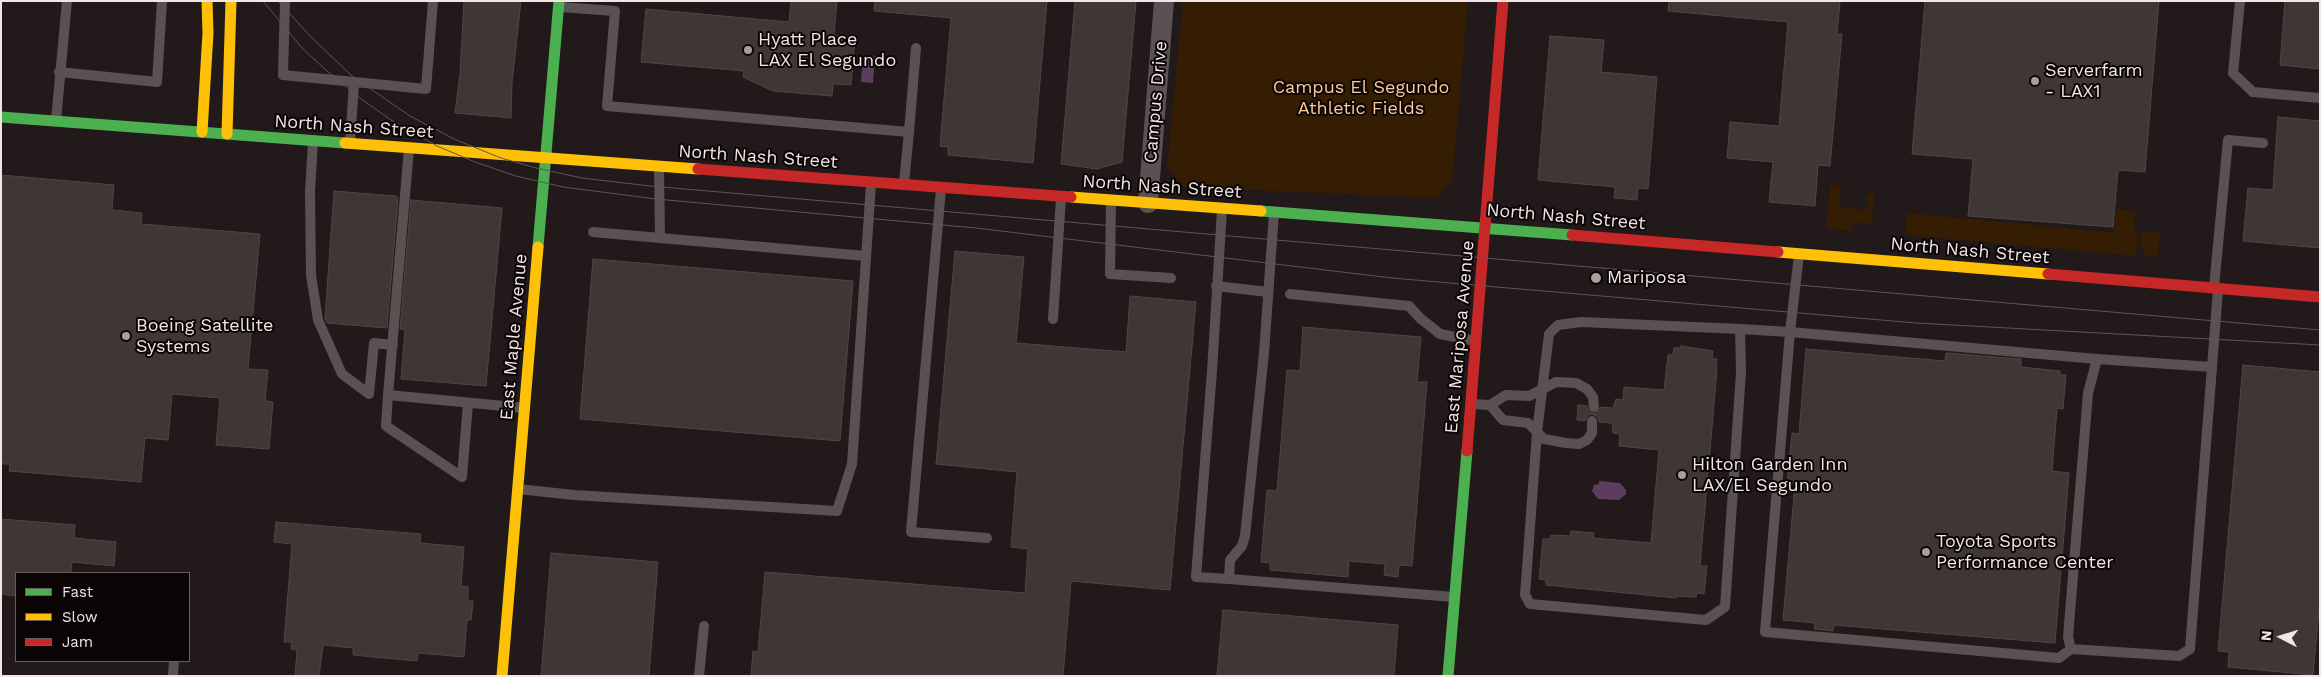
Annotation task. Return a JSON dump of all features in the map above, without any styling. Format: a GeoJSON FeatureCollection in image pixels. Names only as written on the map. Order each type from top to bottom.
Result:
{"type":"FeatureCollection","features":[{"type":"Feature","properties":{"kind":"street"},"geometry":{"type":"LineString","coordinates":[[202,132],[208,33],[207,1]]}},
{"type":"Feature","properties":{"kind":"street"},"geometry":{"type":"LineString","coordinates":[[226,134],[231,1]]}},
{"type":"Feature","properties":{"kind":"street","name":"Campus Drive"},"geometry":{"type":"LineString","coordinates":[[1148,203],[1164,1]]}},
{"type":"Feature","properties":{"kind":"street","name":"East Mariposa Avenue"},"geometry":{"type":"LineString","coordinates":[[1448,676],[1472,404],[1503,1]]}},
{"type":"Feature","properties":{"kind":"street","name":"East Maple Avenue"},"geometry":{"type":"LineString","coordinates":[[502,676],[559,4]]}},
{"type":"Feature","properties":{"kind":"street","name":"North Nash Street"},"geometry":{"type":"LineString","coordinates":[[1,117],[1486,228],[2320,297]]}},
{"type":"Feature","properties":{"kind":"lane"},"geometry":{"type":"LineString","coordinates":[[56,121],[67,1]]}},
{"type":"Feature","properties":{"kind":"lane"},"geometry":{"type":"LineString","coordinates":[[60,72],[157,82],[162,1]]}},
{"type":"Feature","properties":{"kind":"lane"},"geometry":{"type":"LineString","coordinates":[[285,1],[283,75],[426,89],[433,1]]}},
{"type":"Feature","properties":{"kind":"lane"},"geometry":{"type":"LineString","coordinates":[[2240,1],[2234,72],[2253,92],[2320,98]]}},
{"type":"Feature","properties":{"kind":"lane"},"geometry":{"type":"LineString","coordinates":[[559,4],[615,11],[607,106],[909,132]]}},
{"type":"Feature","properties":{"kind":"lane"},"geometry":{"type":"LineString","coordinates":[[904,185],[916,48]]}},
{"type":"Feature","properties":{"kind":"lane"},"geometry":{"type":"LineString","coordinates":[[350,144],[354,82]]}},
{"type":"Feature","properties":{"kind":"lane"},"geometry":{"type":"LineString","coordinates":[[1799,254],[1790,332],[1765,632],[2059,658],[2071,649],[2179,656],[2190,649],[2228,140],[2263,142]]}},
{"type":"Feature","properties":{"kind":"lane"},"geometry":{"type":"LineString","coordinates":[[313,141],[310,192],[311,275],[318,320],[342,374],[369,394],[374,343],[393,345]]}},
{"type":"Feature","properties":{"kind":"lane"},"geometry":{"type":"LineString","coordinates":[[409,148],[386,426],[462,477],[468,403]]}},
{"type":"Feature","properties":{"kind":"lane"},"geometry":{"type":"LineString","coordinates":[[659,167],[660,238]]}},
{"type":"Feature","properties":{"kind":"lane"},"geometry":{"type":"LineString","coordinates":[[518,489],[574,495],[837,511],[852,464],[871,183]]}},
{"type":"Feature","properties":{"kind":"lane"},"geometry":{"type":"LineString","coordinates":[[941,188],[910,532],[987,538]]}},
{"type":"Feature","properties":{"kind":"lane"},"geometry":{"type":"LineString","coordinates":[[1053,319],[1062,197]]}},
{"type":"Feature","properties":{"kind":"lane"},"geometry":{"type":"LineString","coordinates":[[1111,200],[1110,274],[1171,278]]}},
{"type":"Feature","properties":{"kind":"lane"},"geometry":{"type":"LineString","coordinates":[[1222,208],[1213,360],[1196,577],[1455,597]]}},
{"type":"Feature","properties":{"kind":"lane"},"geometry":{"type":"LineString","coordinates":[[1229,579],[1230,560],[1242,546],[1245,536],[1264,353],[1274,212]]}},
{"type":"Feature","properties":{"kind":"lane"},"geometry":{"type":"LineString","coordinates":[[593,232],[866,256]]}},
{"type":"Feature","properties":{"kind":"lane"},"geometry":{"type":"LineString","coordinates":[[1216,286],[1268,292]]}},
{"type":"Feature","properties":{"kind":"lane"},"geometry":{"type":"LineString","coordinates":[[1290,294],[1409,306],[1420,318],[1440,334],[1477,341]]}},
{"type":"Feature","properties":{"kind":"lane"},"geometry":{"type":"LineString","coordinates":[[1740,329],[1741,372],[1725,607],[1706,620],[1530,604],[1525,595],[1537,432],[1549,334],[1558,325],[1581,322],[1740,329],[1790,332],[2097,359],[2212,366]]}},
{"type":"Feature","properties":{"kind":"lane"},"geometry":{"type":"LineString","coordinates":[[2071,649],[2068,636],[2088,403],[2097,359]]}},
{"type":"Feature","properties":{"kind":"lane"},"geometry":{"type":"LineString","coordinates":[[1472,404],[1490,405],[1506,394],[1530,396],[1556,382],[1576,383],[1587,389],[1593,397],[1594,407]]}},
{"type":"Feature","properties":{"kind":"lane"},"geometry":{"type":"LineString","coordinates":[[388,395],[526,408]]}},
{"type":"Feature","properties":{"kind":"lane"},"geometry":{"type":"LineString","coordinates":[[1490,405],[1503,420],[1528,423],[1544,439],[1579,444],[1587,440],[1592,433],[1592,421]]}},
{"type":"Feature","properties":{"kind":"lane"},"geometry":{"type":"LineString","coordinates":[[699,676],[704,626]]}},
{"type":"Feature","properties":{"kind":"lane"},"geometry":{"type":"LineString","coordinates":[[173,676],[174,662]]}},
{"type":"Feature","properties":{"kind":"green space","name":"Campus El Segundo Athletic Fields"},"geometry":{"type":"Polygon","coordinates":[[[1183,1],[1468,1],[1452,182],[1437,198],[1184,187],[1167,167],[1183,1]]]}},
{"type":"Feature","properties":{"kind":"green space"},"geometry":{"type":"Polygon","coordinates":[[[1830,185],[1841,186],[1840,208],[1867,210],[1868,194],[1874,194],[1872,224],[1853,222],[1852,231],[1826,228],[1830,185]]]}},
{"type":"Feature","properties":{"kind":"green space"},"geometry":{"type":"Polygon","coordinates":[[[2116,209],[2135,211],[2134,228],[2138,233],[2136,256],[1905,235],[1907,213],[2114,233],[2116,209]]]}},
{"type":"Feature","properties":{"kind":"green space"},"geometry":{"type":"Polygon","coordinates":[[[2141,231],[2160,233],[2158,257],[2144,256],[2145,248],[2140,247],[2141,231]]]}},
{"type":"Feature","properties":{"kind":"shaded area"},"geometry":{"type":"Polygon","coordinates":[[[863,55],[875,56],[873,83],[861,82],[863,55]]]}},
{"type":"Feature","properties":{"kind":"shaded area"},"geometry":{"type":"Polygon","coordinates":[[[1599,481],[1620,483],[1626,490],[1626,494],[1619,500],[1598,499],[1592,491],[1594,485],[1599,484],[1599,481]]]}},
{"type":"Feature","properties":{"kind":"building"},"geometry":{"type":"Polygon","coordinates":[[[464,1],[521,1],[512,83],[511,118],[455,113],[460,74],[464,1]]]}},
{"type":"Feature","properties":{"kind":"building","name":"Hyatt Place LAX El Segundo"},"geometry":{"type":"Polygon","coordinates":[[[791,1],[837,1],[834,35],[855,37],[851,85],[833,84],[832,96],[773,91],[743,77],[744,71],[641,62],[646,9],[789,22],[791,1]]]}},
{"type":"Feature","properties":{"kind":"building"},"geometry":{"type":"Polygon","coordinates":[[[875,1],[1047,1],[1033,163],[948,155],[948,147],[940,146],[951,18],[874,11],[875,1]]]}},
{"type":"Feature","properties":{"kind":"building"},"geometry":{"type":"Polygon","coordinates":[[[1075,1],[1136,1],[1122,162],[1097,169],[1061,164],[1075,1]]]}},
{"type":"Feature","properties":{"kind":"building"},"geometry":{"type":"Polygon","coordinates":[[[1669,1],[1840,1],[1837,34],[1842,34],[1830,166],[1818,165],[1815,206],[1769,202],[1773,162],[1727,158],[1730,122],[1779,126],[1788,22],[1668,11],[1669,1]]]}},
{"type":"Feature","properties":{"kind":"building","name":"Serverfarm - LAX1"},"geometry":{"type":"Polygon","coordinates":[[[1925,1],[2159,1],[2145,172],[2118,170],[2113,227],[1968,216],[1973,159],[1912,154],[1925,1]]]}},
{"type":"Feature","properties":{"kind":"building"},"geometry":{"type":"Polygon","coordinates":[[[2285,1],[2320,1],[2320,69],[2280,65],[2285,1]]]}},
{"type":"Feature","properties":{"kind":"building"},"geometry":{"type":"Polygon","coordinates":[[[1550,36],[1604,40],[1601,72],[1657,77],[1648,189],[1638,188],[1637,200],[1614,198],[1615,187],[1538,180],[1550,36]]]}},
{"type":"Feature","properties":{"kind":"building"},"geometry":{"type":"Polygon","coordinates":[[[2278,117],[2320,121],[2320,248],[2243,241],[2248,188],[2273,190],[2278,117]]]}},
{"type":"Feature","properties":{"kind":"building","name":"Boeing Satellite Systems"},"geometry":{"type":"Polygon","coordinates":[[[1,175],[114,185],[112,210],[142,213],[141,224],[260,234],[248,369],[268,370],[265,401],[273,402],[269,449],[216,445],[220,398],[172,394],[168,440],[145,438],[141,482],[9,471],[10,464],[1,464],[1,175]]]}},
{"type":"Feature","properties":{"kind":"building"},"geometry":{"type":"Polygon","coordinates":[[[334,191],[396,196],[398,199],[387,328],[327,323],[325,318],[334,191]]]}},
{"type":"Feature","properties":{"kind":"building"},"geometry":{"type":"Polygon","coordinates":[[[411,200],[502,208],[486,386],[401,379],[405,330],[400,329],[411,200]]]}},
{"type":"Feature","properties":{"kind":"building"},"geometry":{"type":"Polygon","coordinates":[[[955,251],[1024,257],[1016,343],[1126,352],[1130,296],[1196,302],[1170,590],[1071,581],[1063,676],[751,676],[753,651],[758,652],[765,572],[1025,593],[1028,549],[1011,547],[1017,472],[936,464],[955,251]]]}},
{"type":"Feature","properties":{"kind":"building"},"geometry":{"type":"Polygon","coordinates":[[[593,259],[853,281],[840,441],[580,419],[593,259]]]}},
{"type":"Feature","properties":{"kind":"building"},"geometry":{"type":"Polygon","coordinates":[[[1303,327],[1421,337],[1417,382],[1427,382],[1412,566],[1399,565],[1398,577],[1384,575],[1385,564],[1349,561],[1348,577],[1270,570],[1270,563],[1261,562],[1267,490],[1277,491],[1287,370],[1300,371],[1303,327]]]}},
{"type":"Feature","properties":{"kind":"building","name":"Hilton Garden Inn LAX/El Segundo"},"geometry":{"type":"Polygon","coordinates":[[[1681,346],[1713,351],[1712,359],[1717,359],[1700,566],[1707,566],[1704,594],[1697,593],[1696,597],[1677,596],[1676,598],[1546,585],[1546,580],[1539,579],[1543,539],[1550,539],[1551,535],[1570,536],[1571,531],[1594,533],[1593,538],[1651,543],[1659,450],[1619,446],[1620,434],[1613,433],[1612,423],[1599,422],[1598,417],[1592,414],[1588,415],[1585,421],[1577,420],[1578,405],[1587,406],[1589,411],[1595,414],[1601,407],[1613,408],[1616,399],[1623,400],[1624,387],[1664,390],[1668,355],[1673,355],[1674,348],[1680,348],[1681,346]]]}},
{"type":"Feature","properties":{"kind":"building","name":"Toyota Sports Performance Center"},"geometry":{"type":"Polygon","coordinates":[[[1806,349],[1945,361],[1946,353],[2021,359],[2021,367],[2060,371],[2060,375],[2066,375],[2063,409],[2057,408],[2052,471],[2069,473],[2055,643],[1834,625],[1833,631],[1814,629],[1815,623],[1783,620],[1795,484],[1787,483],[1792,433],[1799,434],[1806,349]]]}},
{"type":"Feature","properties":{"kind":"building"},"geometry":{"type":"Polygon","coordinates":[[[2243,365],[2320,372],[2320,600],[2313,675],[2228,667],[2229,652],[2218,651],[2243,365]]]}},
{"type":"Feature","properties":{"kind":"building"},"geometry":{"type":"Polygon","coordinates":[[[1,519],[75,525],[74,538],[116,542],[114,566],[72,562],[71,572],[15,572],[15,596],[1,594],[1,519]]]}},
{"type":"Feature","properties":{"kind":"building"},"geometry":{"type":"Polygon","coordinates":[[[276,522],[421,534],[420,543],[464,547],[461,586],[468,587],[468,601],[473,601],[471,620],[467,620],[464,657],[418,653],[417,661],[353,655],[353,648],[323,645],[319,676],[295,676],[297,650],[291,649],[292,642],[284,642],[292,544],[274,542],[276,522]]]}},
{"type":"Feature","properties":{"kind":"building"},"geometry":{"type":"Polygon","coordinates":[[[551,553],[658,562],[649,676],[541,676],[551,553]]]}},
{"type":"Feature","properties":{"kind":"building"},"geometry":{"type":"Polygon","coordinates":[[[1223,610],[1398,625],[1394,676],[1217,676],[1223,610]]]}},
{"type":"Feature","properties":{"kind":"tram line"},"geometry":{"type":"LineString","coordinates":[[263,1],[302,48],[360,98],[391,120],[437,146],[475,162],[516,176],[563,187],[656,199],[976,228],[1392,278],[1916,323],[2320,345]]}},
{"type":"Feature","properties":{"kind":"tram line"},"geometry":{"type":"LineString","coordinates":[[278,1],[310,36],[352,76],[410,116],[454,139],[501,158],[582,178],[650,186],[2320,330]]}},
{"type":"Feature","properties":{"kind":"traffic: fast"},"geometry":{"type":"LineString","coordinates":[[538,247],[559,1]]}},
{"type":"Feature","properties":{"kind":"traffic: fast"},"geometry":{"type":"LineString","coordinates":[[1,117],[345,143]]}},
{"type":"Feature","properties":{"kind":"traffic: fast"},"geometry":{"type":"LineString","coordinates":[[1261,211],[1572,235]]}},
{"type":"Feature","properties":{"kind":"traffic: fast"},"geometry":{"type":"LineString","coordinates":[[1448,676],[1467,451]]}},
{"type":"Feature","properties":{"kind":"traffic: slow"},"geometry":{"type":"LineString","coordinates":[[202,132],[208,33],[207,1]]}},
{"type":"Feature","properties":{"kind":"traffic: slow"},"geometry":{"type":"LineString","coordinates":[[227,134],[231,1]]}},
{"type":"Feature","properties":{"kind":"traffic: slow"},"geometry":{"type":"LineString","coordinates":[[345,143],[698,169]]}},
{"type":"Feature","properties":{"kind":"traffic: slow"},"geometry":{"type":"LineString","coordinates":[[1071,197],[1261,211]]}},
{"type":"Feature","properties":{"kind":"traffic: slow"},"geometry":{"type":"LineString","coordinates":[[502,676],[538,247]]}},
{"type":"Feature","properties":{"kind":"traffic: slow"},"geometry":{"type":"LineString","coordinates":[[1778,252],[2048,274]]}},
{"type":"Feature","properties":{"kind":"traffic: jam"},"geometry":{"type":"LineString","coordinates":[[1467,451],[1503,1]]}},
{"type":"Feature","properties":{"kind":"traffic: jam"},"geometry":{"type":"LineString","coordinates":[[698,169],[1071,197]]}},
{"type":"Feature","properties":{"kind":"traffic: jam"},"geometry":{"type":"LineString","coordinates":[[1572,235],[1778,252]]}},
{"type":"Feature","properties":{"kind":"traffic: jam"},"geometry":{"type":"LineString","coordinates":[[2048,274],[2320,297]]}},
{"type":"Feature","properties":{"kind":"place","name":"Hyatt Place LAX El Segundo"},"geometry":{"type":"Point","coordinates":[748,50]}},
{"type":"Feature","properties":{"kind":"place","name":"Serverfarm - LAX1"},"geometry":{"type":"Point","coordinates":[2035,81]}},
{"type":"Feature","properties":{"kind":"place","name":"Mariposa"},"geometry":{"type":"Point","coordinates":[1596,278]}},
{"type":"Feature","properties":{"kind":"place","name":"Boeing Satellite Systems"},"geometry":{"type":"Point","coordinates":[126,336]}},
{"type":"Feature","properties":{"kind":"place","name":"Hilton Garden Inn LAX/El Segundo"},"geometry":{"type":"Point","coordinates":[1682,475]}},
{"type":"Feature","properties":{"kind":"place","name":"Toyota Sports Performance Center"},"geometry":{"type":"Point","coordinates":[1926,552]}}]}
